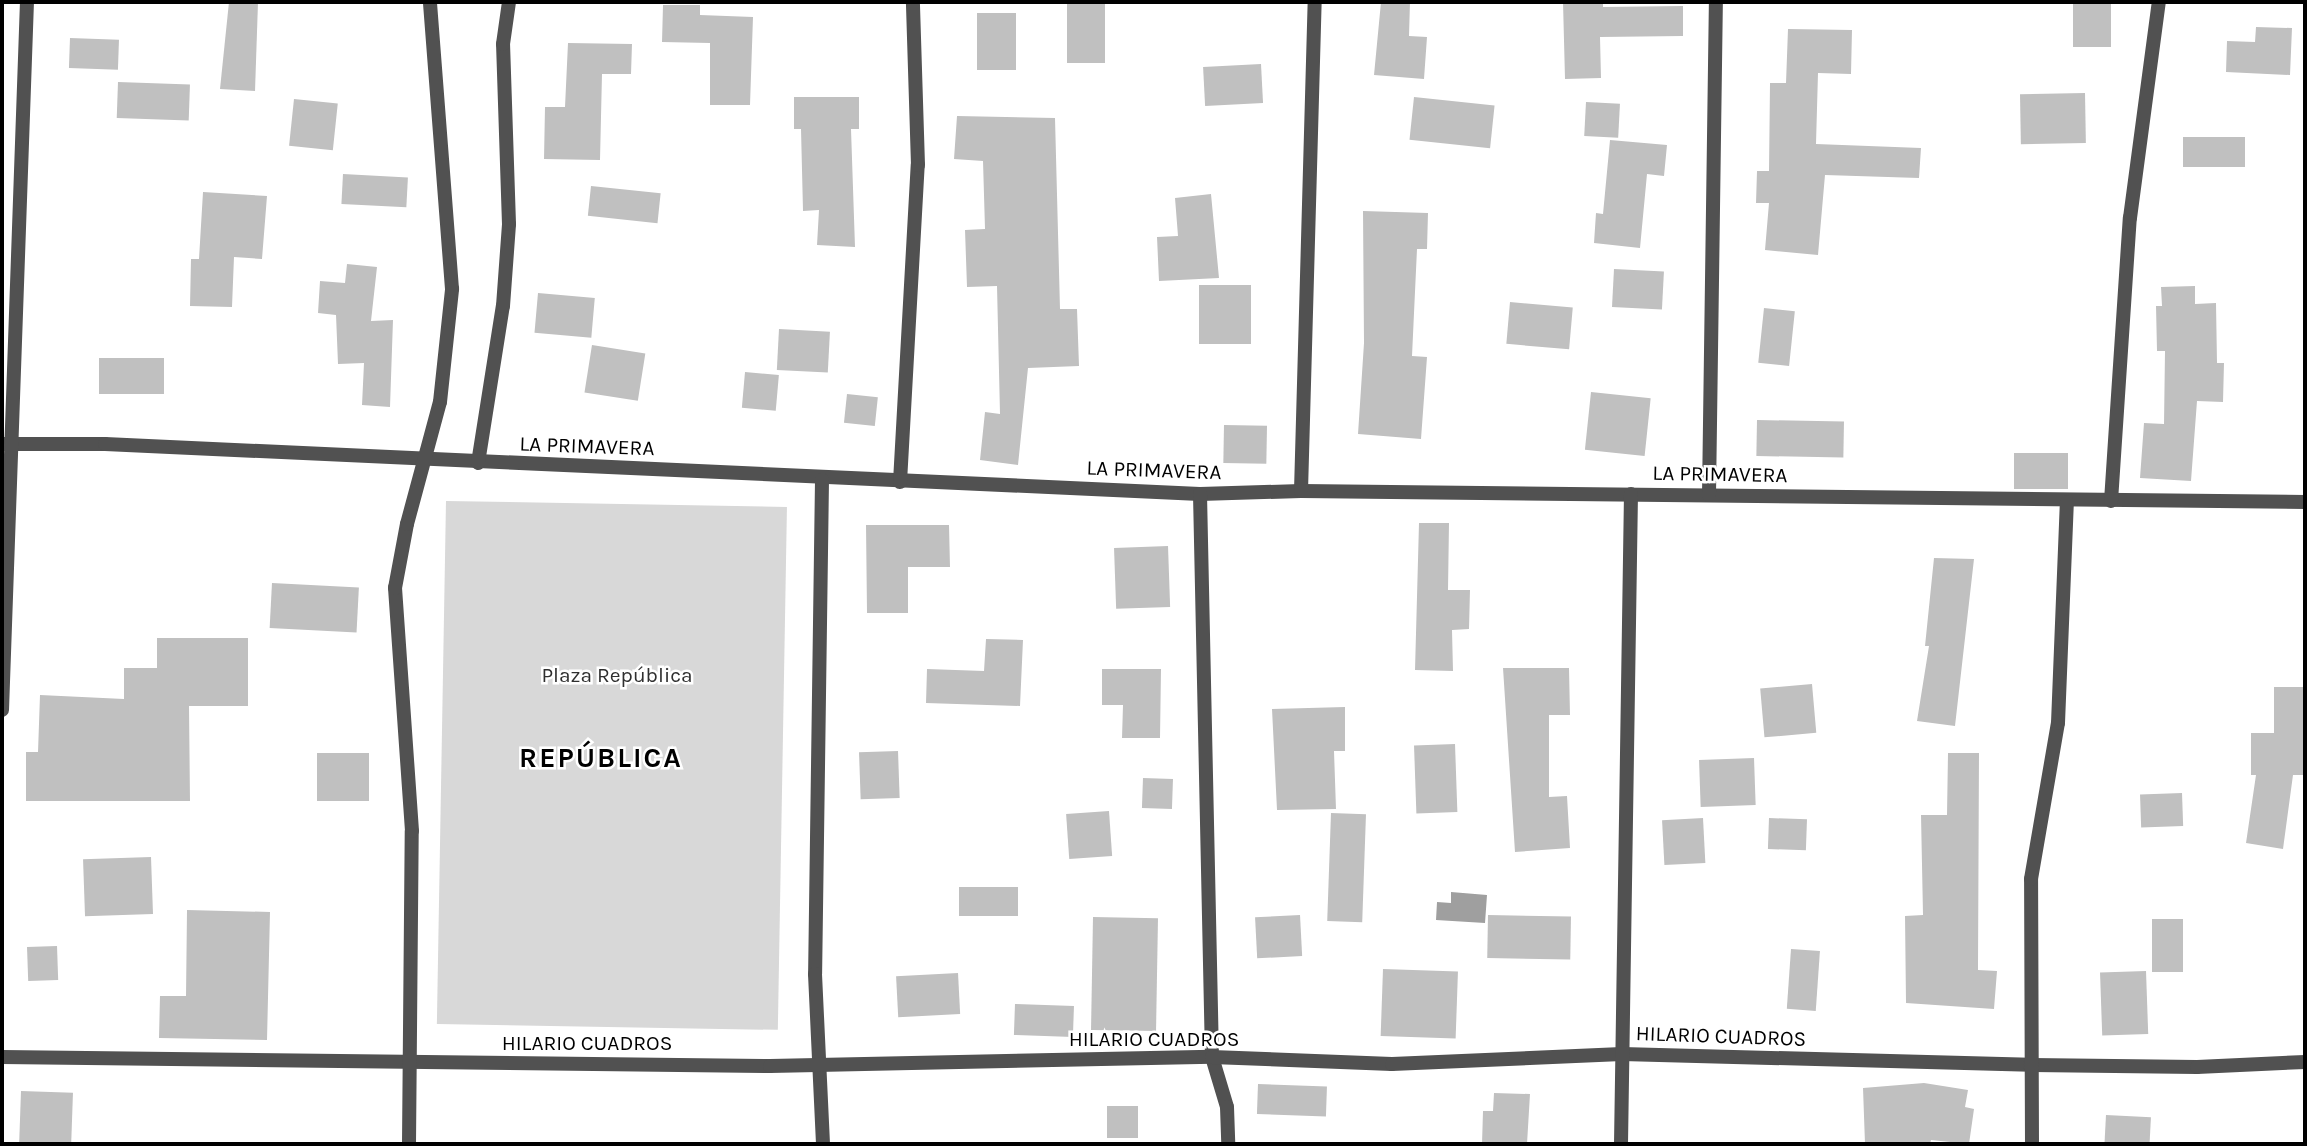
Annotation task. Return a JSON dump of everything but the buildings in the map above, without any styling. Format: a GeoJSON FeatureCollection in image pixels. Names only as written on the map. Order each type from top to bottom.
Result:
{"type":"FeatureCollection","features":[{"type":"Feature","properties":{"kind":"street"},"geometry":{"type":"LineString","coordinates":[[2,710],[7,444],[27,2]]}},
{"type":"Feature","properties":{"kind":"street"},"geometry":{"type":"LineString","coordinates":[[409,1144],[412,1063],[412,831],[395,588],[407,524],[425,461],[449,350],[452,289],[430,2]]}},
{"type":"Feature","properties":{"kind":"street"},"geometry":{"type":"LineString","coordinates":[[478,463],[503,306],[508,237],[503,44],[509,2]]}},
{"type":"Feature","properties":{"kind":"street"},"geometry":{"type":"LineString","coordinates":[[900,482],[918,165],[913,2]]}},
{"type":"Feature","properties":{"kind":"street"},"geometry":{"type":"LineString","coordinates":[[1301,491],[1315,2]]}},
{"type":"Feature","properties":{"kind":"street"},"geometry":{"type":"LineString","coordinates":[[1709,495],[1716,2]]}},
{"type":"Feature","properties":{"kind":"street"},"geometry":{"type":"LineString","coordinates":[[2111,501],[2130,218],[2159,2]]}},
{"type":"Feature","properties":{"kind":"street","name":"LA PRIMAVERA"},"geometry":{"type":"LineString","coordinates":[[7,444],[105,444],[822,480],[1200,494],[1301,491],[2067,502],[2305,502]]}},
{"type":"Feature","properties":{"kind":"street"},"geometry":{"type":"LineString","coordinates":[[822,480],[815,974],[823,1144]]}},
{"type":"Feature","properties":{"kind":"street"},"geometry":{"type":"LineString","coordinates":[[1200,494],[1212,1057],[1227,1107],[1228,1144]]}},
{"type":"Feature","properties":{"kind":"street"},"geometry":{"type":"LineString","coordinates":[[1621,1144],[1631,494]]}},
{"type":"Feature","properties":{"kind":"street"},"geometry":{"type":"LineString","coordinates":[[2032,1144],[2031,879],[2059,723],[2067,502]]}},
{"type":"Feature","properties":{"kind":"street","name":"HILARIO CUADROS"},"geometry":{"type":"LineString","coordinates":[[2,1057],[819,1065],[1212,1057],[1392,1063],[1622,1054],[2197,1067],[2305,1062]]}},
{"type":"Feature","properties":{"kind":"green space","name":"Plaza República"},"geometry":{"type":"Polygon","coordinates":[[[446,501],[787,507],[778,1030],[437,1024],[446,501]]]}},
{"type":"Feature","properties":{"kind":"shaded area"},"geometry":{"type":"Polygon","coordinates":[[[1451,892],[1487,895],[1485,923],[1436,920],[1437,902],[1451,903],[1451,892]]]}},
{"type":"Feature","properties":{"kind":"district","name":"REPÚBLICA"},"geometry":{"type":"Point","coordinates":[601,758]}}]}
